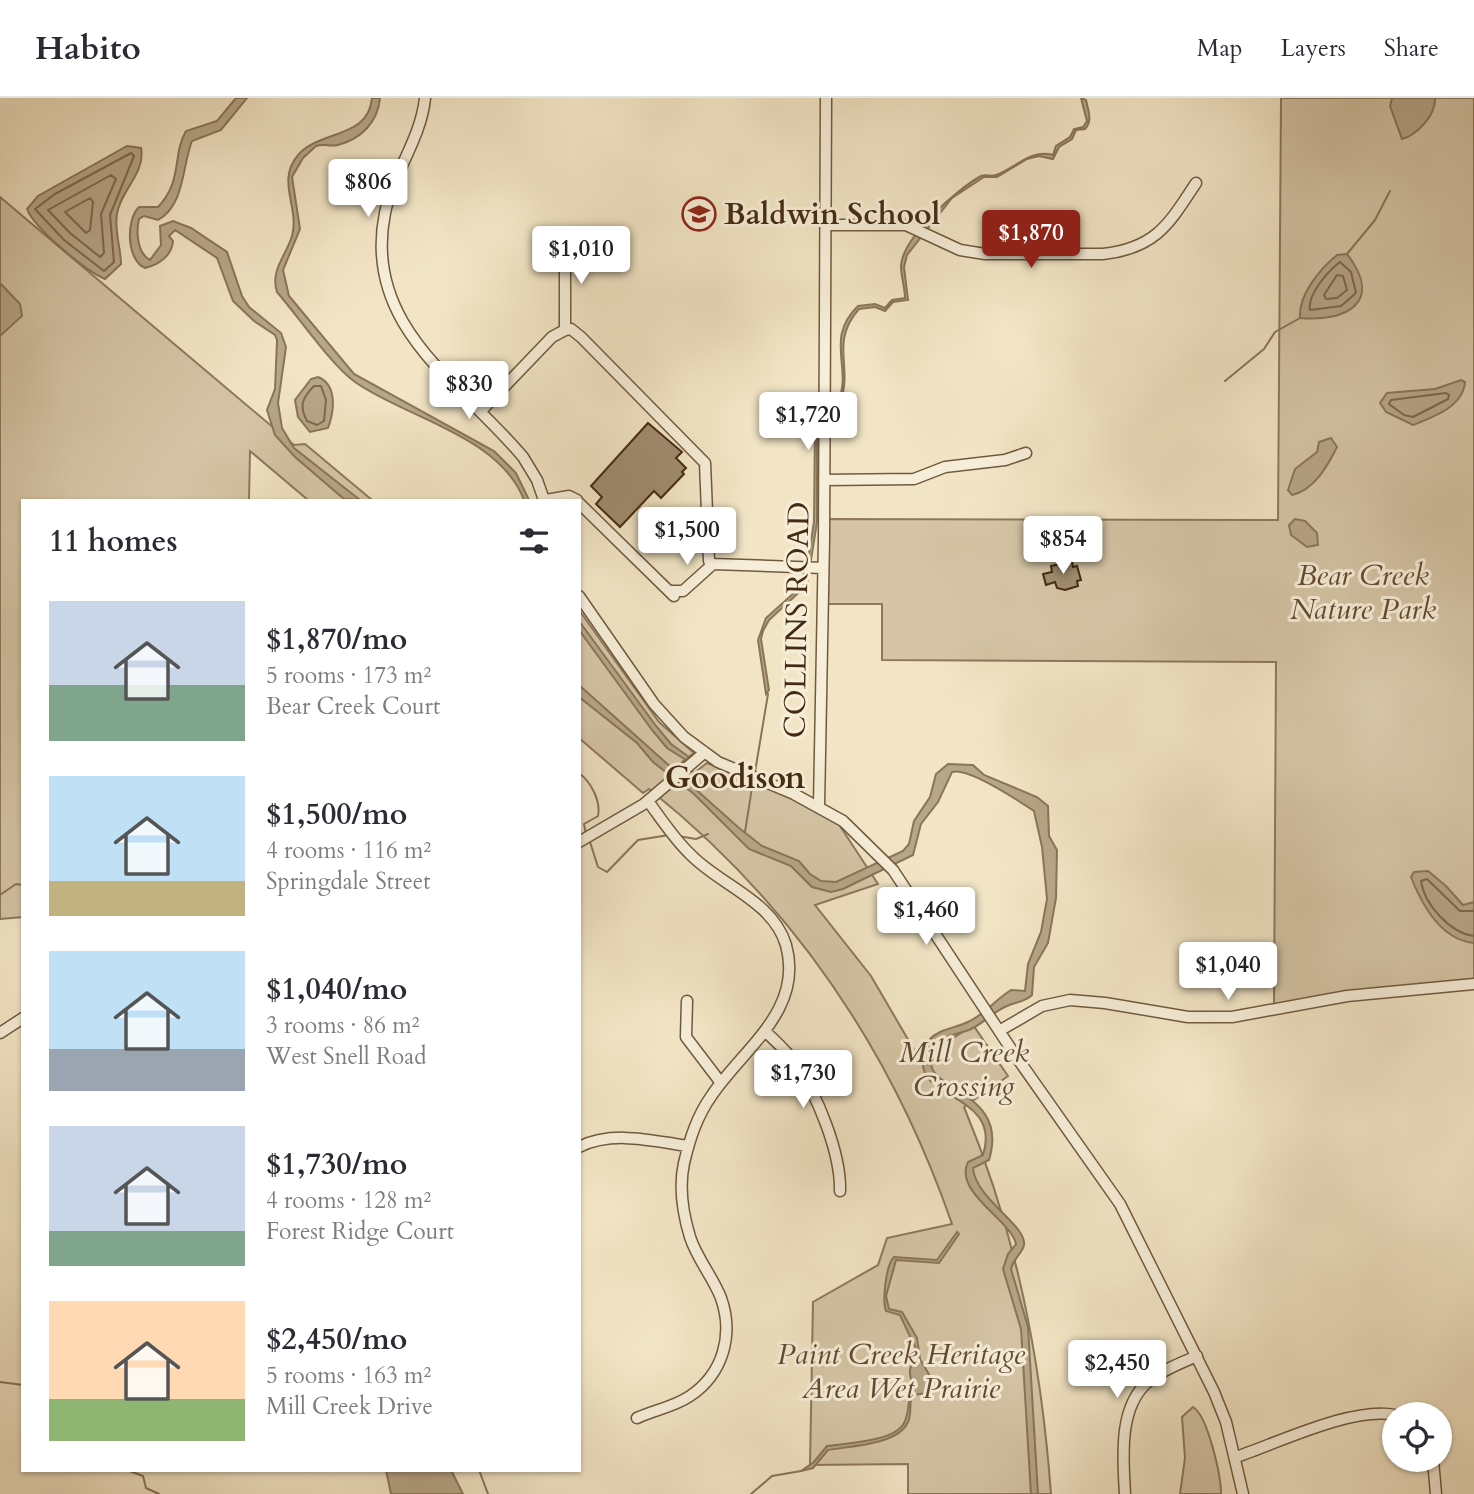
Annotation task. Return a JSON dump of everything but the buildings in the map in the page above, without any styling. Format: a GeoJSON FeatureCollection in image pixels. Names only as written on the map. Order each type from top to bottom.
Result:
{"type":"FeatureCollection","features":[{"type":"Feature","properties":{"kind":"street"},"geometry":{"type":"LineString","coordinates":[[425,98],[416,135],[391,191],[382,228],[386,282],[410,336],[523,457],[545,499]]}},
{"type":"Feature","properties":{"kind":"street","name":"COLLINS ROAD"},"geometry":{"type":"LineString","coordinates":[[819,806],[826,98]]}},
{"type":"Feature","properties":{"kind":"street"},"geometry":{"type":"LineString","coordinates":[[826,225],[906,225],[960,250],[985,254],[1103,254],[1119,252],[1158,235],[1175,219],[1196,183]]}},
{"type":"Feature","properties":{"kind":"street"},"geometry":{"type":"LineString","coordinates":[[565,242],[565,330]]}},
{"type":"Feature","properties":{"kind":"street"},"geometry":{"type":"LineString","coordinates":[[481,411],[552,337],[571,329],[705,463],[709,561],[713,564],[823,568]]}},
{"type":"Feature","properties":{"kind":"street"},"geometry":{"type":"LineString","coordinates":[[824,480],[914,479],[945,467],[1005,460],[1026,453]]}},
{"type":"Feature","properties":{"kind":"street"},"geometry":{"type":"LineString","coordinates":[[551,499],[569,496],[574,499]]}},
{"type":"Feature","properties":{"kind":"street"},"geometry":{"type":"LineString","coordinates":[[581,505],[672,593],[683,591],[713,564]]}},
{"type":"Feature","properties":{"kind":"street"},"geometry":{"type":"LineString","coordinates":[[581,599],[673,727],[704,753],[819,806],[844,821],[893,870],[999,1031],[1120,1204],[1197,1356],[1226,1422],[1243,1494]]}},
{"type":"Feature","properties":{"kind":"street"},"geometry":{"type":"LineString","coordinates":[[581,841],[649,801],[704,753]]}},
{"type":"Feature","properties":{"kind":"street"},"geometry":{"type":"LineString","coordinates":[[636,1418],[691,1396],[712,1378],[724,1354],[726,1322],[720,1297],[695,1248],[682,1202],[683,1169],[699,1115],[783,1005],[790,974],[785,943],[765,914],[748,897],[692,857],[649,801]]}},
{"type":"Feature","properties":{"kind":"street"},"geometry":{"type":"LineString","coordinates":[[999,1031],[1042,1006],[1070,1000],[1188,1017],[1232,1017],[1347,996],[1474,984]]}},
{"type":"Feature","properties":{"kind":"street"},"geometry":{"type":"LineString","coordinates":[[687,1001],[686,1037],[721,1083]]}},
{"type":"Feature","properties":{"kind":"street"},"geometry":{"type":"LineString","coordinates":[[0,1033],[21,1019]]}},
{"type":"Feature","properties":{"kind":"street"},"geometry":{"type":"LineString","coordinates":[[765,1031],[794,1060],[807,1082],[837,1159],[840,1191]]}},
{"type":"Feature","properties":{"kind":"street"},"geometry":{"type":"LineString","coordinates":[[581,1146],[599,1140],[626,1138],[688,1146]]}},
{"type":"Feature","properties":{"kind":"street"},"geometry":{"type":"LineString","coordinates":[[1125,1494],[1125,1433],[1132,1403],[1149,1381],[1197,1356]]}},
{"type":"Feature","properties":{"kind":"street"},"geometry":{"type":"LineString","coordinates":[[1236,1457],[1350,1416],[1382,1413]]}},
{"type":"Feature","properties":{"kind":"street"},"geometry":{"type":"LineString","coordinates":[[1434,1472],[1436,1494]]}},
{"type":"Feature","properties":{"kind":"green space","name":"Bear Creek Nature Park"},"geometry":{"type":"Polygon","coordinates":[[[1281,98],[1474,98],[1474,981],[1274,1006],[1276,662],[882,660],[882,604],[828,604],[829,519],[1278,520],[1281,98]]]}},
{"type":"Feature","properties":{"kind":"green space"},"geometry":{"type":"Polygon","coordinates":[[[0,197],[294,445],[305,444],[371,499],[307,499],[250,451],[249,499],[21,499],[21,917],[0,919],[0,197]]]}},
{"type":"Feature","properties":{"kind":"green space"},"geometry":{"type":"Polygon","coordinates":[[[581,613],[659,722],[694,753],[682,762],[694,773],[707,763],[793,798],[836,820],[878,884],[815,905],[871,976],[920,1060],[973,1025],[1008,1076],[964,1107],[998,1201],[1023,1297],[1040,1394],[1051,1494],[908,1494],[908,1464],[810,1465],[813,1302],[878,1265],[887,1238],[952,1224],[928,1160],[900,1099],[868,1041],[832,985],[749,881],[649,789],[643,793],[581,740],[581,613]]]}},
{"type":"Feature","properties":{"kind":"green space"},"geometry":{"type":"Polygon","coordinates":[[[1193,1407],[1204,1422],[1208,1434],[1219,1474],[1221,1494],[1180,1494],[1185,1458],[1182,1417],[1193,1407]]]}},
{"type":"Feature","properties":{"kind":"water"},"geometry":{"type":"Polygon","coordinates":[[[236,98],[247,98],[221,130],[192,141],[173,205],[158,220],[144,216],[139,219],[140,247],[150,260],[161,245],[160,226],[173,221],[191,228],[227,252],[242,296],[249,307],[281,333],[286,347],[278,403],[282,428],[294,448],[359,499],[344,499],[295,457],[275,435],[267,410],[275,389],[277,340],[275,335],[254,321],[233,301],[217,258],[175,230],[169,236],[173,241],[170,251],[155,265],[145,268],[134,257],[130,229],[135,213],[139,207],[158,207],[166,197],[171,188],[179,149],[186,131],[217,121],[236,98]]]}},
{"type":"Feature","properties":{"kind":"water"},"geometry":{"type":"Polygon","coordinates":[[[372,98],[380,98],[376,115],[361,134],[335,145],[316,146],[303,158],[292,177],[300,229],[283,270],[289,296],[354,374],[494,451],[516,473],[529,499],[523,499],[512,478],[495,460],[473,444],[355,382],[325,353],[277,292],[277,270],[294,225],[288,184],[292,164],[308,146],[353,127],[369,111],[372,98]]]}},
{"type":"Feature","properties":{"kind":"water"},"geometry":{"type":"Polygon","coordinates":[[[1081,98],[1086,100],[1089,122],[1085,129],[1076,130],[1072,139],[1059,147],[1053,159],[1039,156],[1027,159],[997,177],[984,177],[952,198],[907,255],[904,267],[908,300],[893,302],[885,311],[875,307],[859,309],[848,325],[843,354],[845,382],[842,396],[836,406],[843,377],[841,342],[848,318],[858,306],[875,304],[885,308],[892,300],[905,298],[901,266],[904,255],[932,215],[945,203],[971,182],[981,176],[1004,172],[1024,160],[1038,154],[1053,155],[1056,146],[1070,137],[1074,129],[1083,127],[1087,121],[1081,98]]]}},
{"type":"Feature","properties":{"kind":"water"},"geometry":{"type":"Polygon","coordinates":[[[1392,98],[1435,98],[1429,117],[1414,133],[1402,139],[1390,106],[1392,98]]]}},
{"type":"Feature","properties":{"kind":"water"},"geometry":{"type":"Polygon","coordinates":[[[127,146],[141,148],[142,157],[117,214],[121,264],[105,279],[62,248],[39,227],[27,209],[38,196],[127,146]]]}},
{"type":"Feature","properties":{"kind":"water"},"geometry":{"type":"Polygon","coordinates":[[[1347,254],[1358,271],[1362,285],[1361,296],[1355,306],[1332,316],[1300,318],[1306,292],[1317,275],[1337,255],[1347,254]]]}},
{"type":"Feature","properties":{"kind":"water"},"geometry":{"type":"Polygon","coordinates":[[[0,283],[20,304],[22,316],[0,336],[0,283]]]}},
{"type":"Feature","properties":{"kind":"water"},"geometry":{"type":"Polygon","coordinates":[[[318,377],[332,392],[332,414],[328,428],[310,432],[298,417],[295,400],[311,379],[318,377]]]}},
{"type":"Feature","properties":{"kind":"water"},"geometry":{"type":"Polygon","coordinates":[[[1461,380],[1465,382],[1463,391],[1453,404],[1413,425],[1386,412],[1380,403],[1387,393],[1435,389],[1461,380]]]}},
{"type":"Feature","properties":{"kind":"water"},"geometry":{"type":"Polygon","coordinates":[[[836,406],[833,411],[817,425],[817,522],[807,585],[769,620],[761,639],[769,690],[766,694],[758,640],[766,618],[804,584],[814,522],[815,424],[836,406]]]}},
{"type":"Feature","properties":{"kind":"water"},"geometry":{"type":"Polygon","coordinates":[[[1331,438],[1337,447],[1324,470],[1307,488],[1292,495],[1288,490],[1295,469],[1317,452],[1319,442],[1331,438]]]}},
{"type":"Feature","properties":{"kind":"water"},"geometry":{"type":"Polygon","coordinates":[[[1295,519],[1305,521],[1317,533],[1318,545],[1307,547],[1291,535],[1289,525],[1295,519]]]}},
{"type":"Feature","properties":{"kind":"water"},"geometry":{"type":"Polygon","coordinates":[[[581,624],[656,726],[671,744],[689,757],[686,760],[667,748],[581,633],[581,624]]]}},
{"type":"Feature","properties":{"kind":"water"},"geometry":{"type":"Polygon","coordinates":[[[581,687],[739,828],[762,846],[799,861],[810,874],[821,881],[836,882],[903,851],[909,844],[914,821],[930,797],[936,774],[948,764],[973,765],[984,775],[1037,797],[1048,806],[1049,836],[1057,850],[1056,898],[1048,943],[1034,967],[1032,995],[1002,1008],[971,1029],[940,1041],[933,1049],[931,1059],[933,1070],[941,1079],[979,1106],[988,1120],[992,1137],[989,1160],[973,1168],[976,1180],[1023,1237],[1023,1248],[1011,1269],[1028,1327],[1038,1494],[1031,1494],[1021,1329],[1003,1269],[1008,1254],[1016,1244],[1004,1225],[968,1184],[968,1162],[983,1155],[986,1135],[981,1120],[971,1109],[933,1084],[925,1074],[923,1061],[924,1052],[933,1036],[974,1019],[1011,990],[1025,991],[1028,964],[1041,932],[1047,899],[1042,847],[1034,811],[981,780],[960,772],[952,772],[938,802],[921,824],[913,855],[843,889],[831,892],[812,887],[791,866],[749,849],[694,794],[653,762],[637,743],[581,699],[581,687]]]}},
{"type":"Feature","properties":{"kind":"water"},"geometry":{"type":"Polygon","coordinates":[[[1428,871],[1463,905],[1474,902],[1474,943],[1462,940],[1442,928],[1427,909],[1411,877],[1414,872],[1428,871]]]}},
{"type":"Feature","properties":{"kind":"water"},"geometry":{"type":"Polygon","coordinates":[[[957,1232],[959,1234],[939,1263],[896,1260],[886,1296],[889,1309],[902,1312],[917,1338],[920,1359],[931,1378],[928,1393],[912,1395],[908,1422],[903,1430],[894,1436],[873,1443],[828,1450],[813,1468],[801,1471],[814,1462],[827,1446],[880,1438],[899,1429],[904,1423],[912,1389],[910,1370],[916,1349],[900,1315],[886,1311],[885,1291],[889,1267],[894,1257],[937,1260],[957,1232]]]}},
{"type":"Feature","properties":{"kind":"water"},"geometry":{"type":"Polygon","coordinates":[[[386,1472],[452,1472],[463,1494],[391,1494],[386,1472]]]}},
{"type":"Feature","properties":{"kind":"waterway"},"geometry":{"type":"LineString","coordinates":[[1347,254],[1375,220],[1390,191]]}},
{"type":"Feature","properties":{"kind":"waterway"},"geometry":{"type":"LineString","coordinates":[[1225,381],[1264,349],[1275,332],[1300,318]]}},
{"type":"Feature","properties":{"kind":"waterway"},"geometry":{"type":"LineString","coordinates":[[755,772],[768,694]]}},
{"type":"Feature","properties":{"kind":"waterway"},"geometry":{"type":"LineString","coordinates":[[581,775],[591,787],[599,810],[598,816],[584,824],[586,834]]}},
{"type":"Feature","properties":{"kind":"waterway"},"geometry":{"type":"LineString","coordinates":[[745,832],[753,781]]}},
{"type":"Feature","properties":{"kind":"waterway"},"geometry":{"type":"LineString","coordinates":[[678,836],[696,839],[708,834]]}},
{"type":"Feature","properties":{"kind":"waterway"},"geometry":{"type":"LineString","coordinates":[[590,842],[598,867],[607,872],[638,840],[669,835]]}},
{"type":"Feature","properties":{"kind":"waterway"},"geometry":{"type":"LineString","coordinates":[[0,895],[16,884],[21,885]]}},
{"type":"Feature","properties":{"kind":"waterway"},"geometry":{"type":"LineString","coordinates":[[0,1382],[21,1385]]}},
{"type":"Feature","properties":{"kind":"waterway"},"geometry":{"type":"LineString","coordinates":[[751,1494],[772,1476],[801,1471]]}},
{"type":"Feature","properties":{"kind":"waterway"},"geometry":{"type":"LineString","coordinates":[[132,1472],[143,1476],[146,1488],[159,1494]]}},
{"type":"Feature","properties":{"kind":"waterway"},"geometry":{"type":"LineString","coordinates":[[480,1472],[488,1494]]}},
{"type":"Feature","properties":{"kind":"place","name":"Baldwin School"},"geometry":{"type":"Point","coordinates":[699,214]}},
{"type":"Feature","properties":{"kind":"district","name":"Goodison"},"geometry":{"type":"Point","coordinates":[735,778]}},
{"type":"Feature","properties":{"kind":"park label","name":"Mill Creek Crossing"},"geometry":{"type":"Point","coordinates":[964,1069]}},
{"type":"Feature","properties":{"kind":"park label","name":"Paint Creek Heritage Area Wet Prairie"},"geometry":{"type":"Point","coordinates":[901,1371]}}]}
